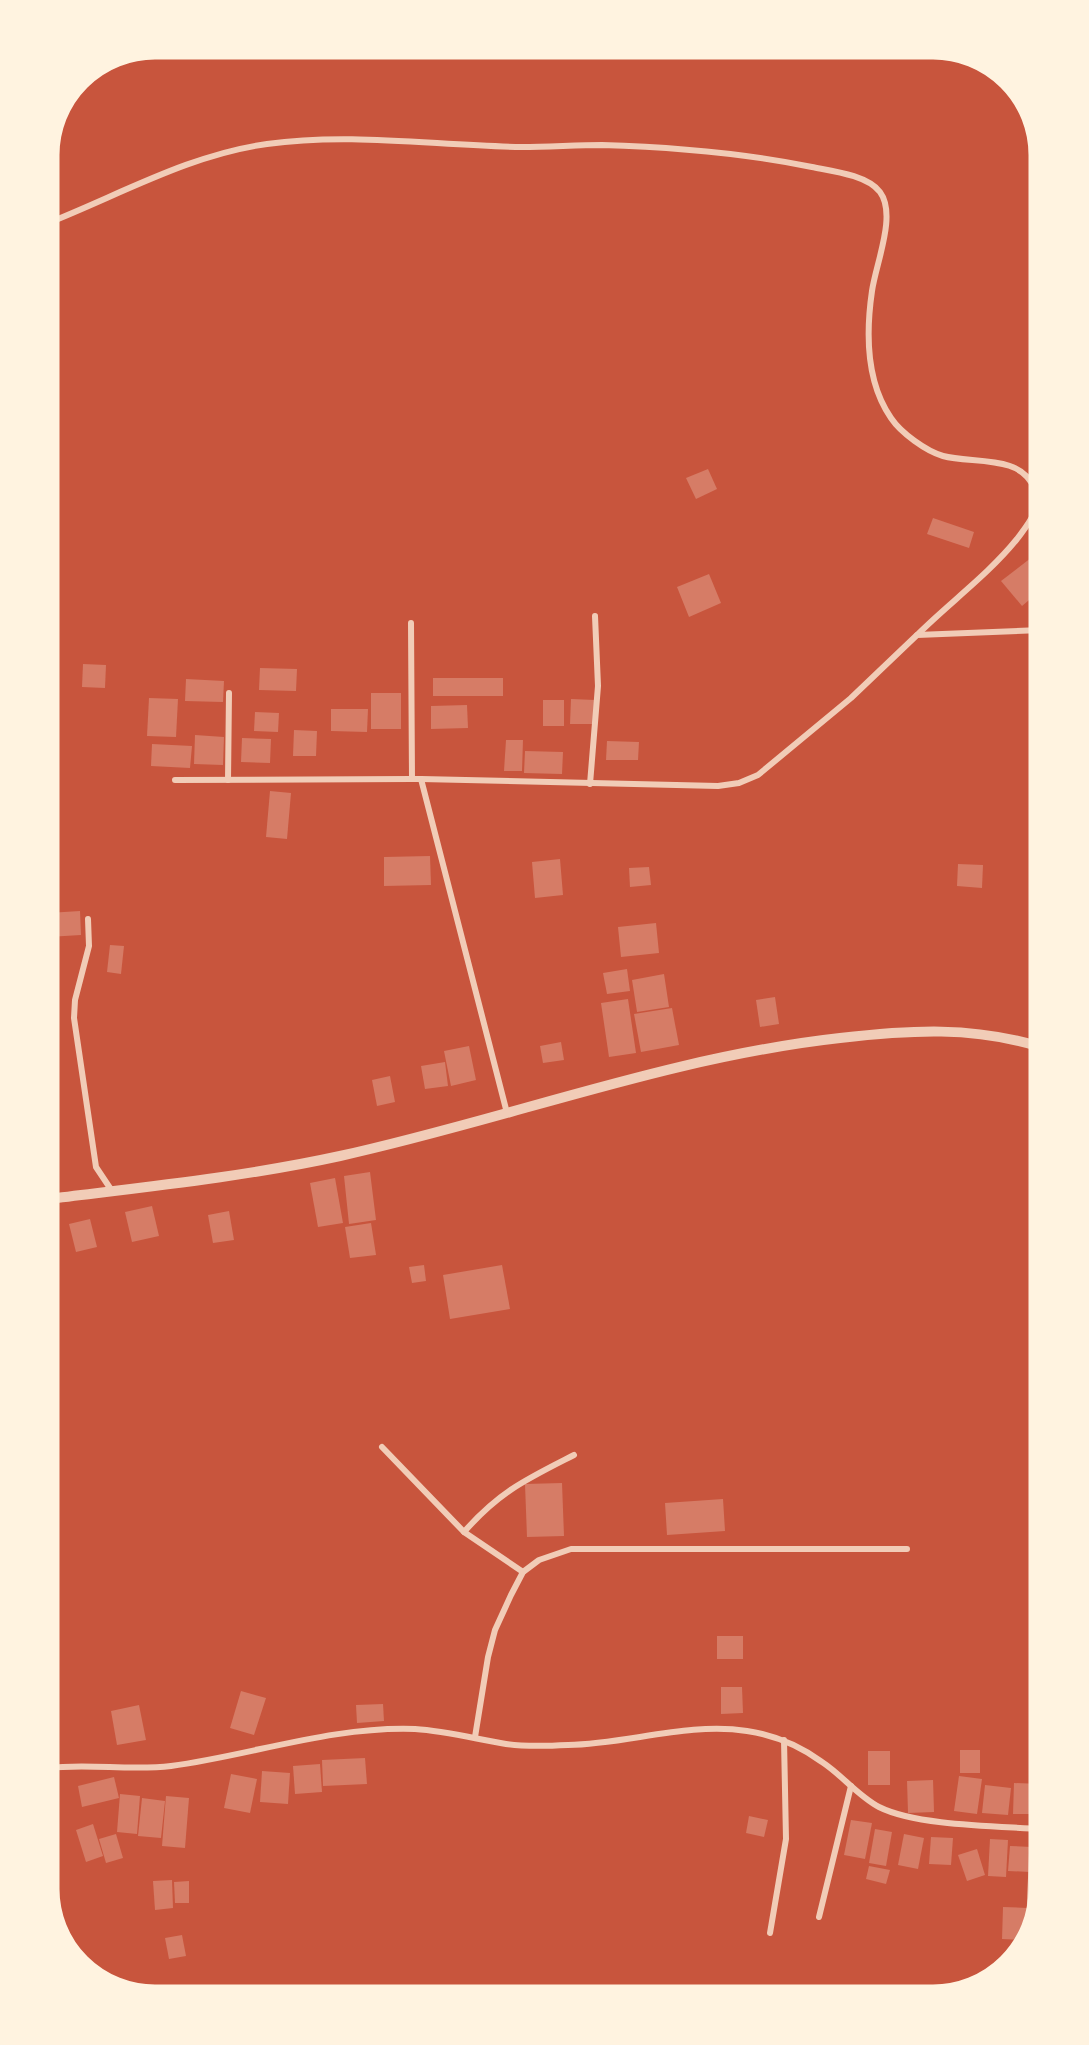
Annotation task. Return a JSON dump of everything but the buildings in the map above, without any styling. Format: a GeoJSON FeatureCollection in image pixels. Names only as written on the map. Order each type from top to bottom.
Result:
{"type":"FeatureCollection","features":[{"type":"Feature","properties":{"kind":"street"},"geometry":{"type":"LineString","coordinates":[[59,218],[191,164],[263,144],[320,138],[523,147],[599,145],[698,149],[773,159],[861,180],[877,188],[888,212],[872,291],[870,358],[877,392],[891,419],[904,432],[939,455],[974,462],[998,463],[1020,469],[1030,479]]}},
{"type":"Feature","properties":{"kind":"street"},"geometry":{"type":"LineString","coordinates":[[175,780],[421,779],[718,786],[740,783],[758,775],[851,698],[992,566],[1016,540],[1030,520]]}},
{"type":"Feature","properties":{"kind":"street"},"geometry":{"type":"LineString","coordinates":[[590,784],[598,686],[595,616]]}},
{"type":"Feature","properties":{"kind":"street"},"geometry":{"type":"LineString","coordinates":[[411,623],[412,779]]}},
{"type":"Feature","properties":{"kind":"street"},"geometry":{"type":"LineString","coordinates":[[917,635],[1030,630]]}},
{"type":"Feature","properties":{"kind":"street"},"geometry":{"type":"LineString","coordinates":[[228,780],[229,693]]}},
{"type":"Feature","properties":{"kind":"street"},"geometry":{"type":"LineString","coordinates":[[421,779],[507,1113]]}},
{"type":"Feature","properties":{"kind":"street"},"geometry":{"type":"LineString","coordinates":[[88,919],[89,946],[75,1000],[74,1018],[96,1167],[112,1191]]}},
{"type":"Feature","properties":{"kind":"street"},"geometry":{"type":"LineString","coordinates":[[58,1198],[338,1157],[684,1065],[796,1043],[945,1030],[1008,1037],[1030,1044]]}},
{"type":"Feature","properties":{"kind":"street"},"geometry":{"type":"LineString","coordinates":[[382,1448],[464,1532],[523,1572]]}},
{"type":"Feature","properties":{"kind":"street"},"geometry":{"type":"LineString","coordinates":[[464,1532],[484,1509],[508,1489],[574,1455]]}},
{"type":"Feature","properties":{"kind":"street"},"geometry":{"type":"LineString","coordinates":[[475,1737],[495,1630],[523,1572],[539,1560],[571,1549],[907,1549]]}},
{"type":"Feature","properties":{"kind":"street"},"geometry":{"type":"LineString","coordinates":[[58,1767],[76,1764],[145,1769],[173,1766],[264,1747],[384,1730],[416,1729],[508,1744],[601,1744],[693,1730],[746,1731],[784,1740],[822,1761],[876,1806],[895,1814],[984,1826],[1030,1828]]}},
{"type":"Feature","properties":{"kind":"street"},"geometry":{"type":"LineString","coordinates":[[770,1933],[786,1839],[784,1740]]}},
{"type":"Feature","properties":{"kind":"street"},"geometry":{"type":"LineString","coordinates":[[819,1917],[851,1786]]}}]}
